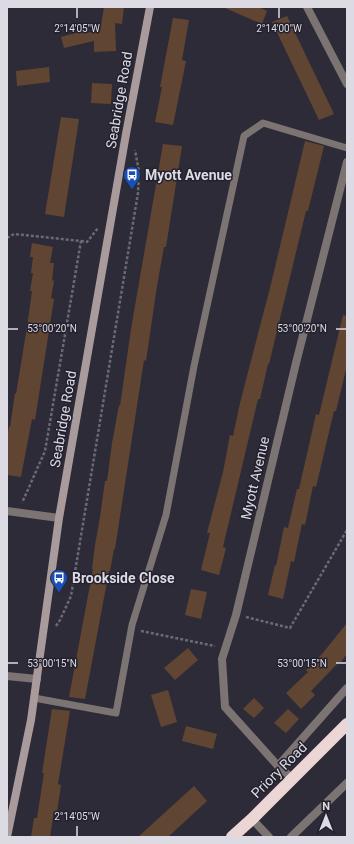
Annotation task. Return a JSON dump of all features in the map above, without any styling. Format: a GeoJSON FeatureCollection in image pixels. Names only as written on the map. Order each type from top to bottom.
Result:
{"type":"FeatureCollection","features":[{"type":"Feature","properties":{"kind":"highway","name":"Priory Road"},"geometry":{"type":"LineString","coordinates":[[232,837],[347,724]]}},
{"type":"Feature","properties":{"kind":"main road","name":"Seabridge Road"},"geometry":{"type":"LineString","coordinates":[[7,837],[31,720],[59,518],[126,134],[150,7]]}},
{"type":"Feature","properties":{"kind":"street"},"geometry":{"type":"LineString","coordinates":[[307,7],[347,84]]}},
{"type":"Feature","properties":{"kind":"street","name":"Myott Avenue"},"geometry":{"type":"LineString","coordinates":[[292,778],[278,766],[226,707],[222,660],[236,614],[296,363],[347,162]]}},
{"type":"Feature","properties":{"kind":"street"},"geometry":{"type":"LineString","coordinates":[[7,511],[59,518]]}},
{"type":"Feature","properties":{"kind":"street"},"geometry":{"type":"LineString","coordinates":[[7,676],[37,680]]}},
{"type":"Feature","properties":{"kind":"street","name":"Priory Road"},"geometry":{"type":"LineString","coordinates":[[278,766],[347,688]]}},
{"type":"Feature","properties":{"kind":"street"},"geometry":{"type":"LineString","coordinates":[[291,837],[347,783]]}},
{"type":"Feature","properties":{"kind":"street"},"geometry":{"type":"LineString","coordinates":[[252,819],[269,837]]}},
{"type":"Feature","properties":{"kind":"lane"},"geometry":{"type":"LineString","coordinates":[[34,698],[116,713],[131,629],[166,515],[194,366],[244,136],[263,123],[347,148]]}},
{"type":"Feature","properties":{"kind":"path"},"geometry":{"type":"LineString","coordinates":[[42,638],[50,634],[60,620],[71,596],[126,267],[138,193],[139,172],[134,148],[126,134]]}},
{"type":"Feature","properties":{"kind":"path"},"geometry":{"type":"LineString","coordinates":[[7,238],[14,234],[81,241],[45,451],[22,500],[20,513]]}},
{"type":"Feature","properties":{"kind":"path"},"geometry":{"type":"LineString","coordinates":[[236,614],[290,628],[347,530]]}},
{"type":"Feature","properties":{"kind":"path"},"geometry":{"type":"LineString","coordinates":[[131,629],[226,648]]}},
{"type":"Feature","properties":{"kind":"building"},"geometry":{"type":"Polygon","coordinates":[[[104,7],[124,7],[122,24],[115,23],[116,51],[94,52],[94,41],[64,48],[61,37],[75,33],[100,32],[104,7]]]}},
{"type":"Feature","properties":{"kind":"building"},"geometry":{"type":"Polygon","coordinates":[[[223,7],[259,7],[267,11],[262,24],[223,7]]]}},
{"type":"Feature","properties":{"kind":"building"},"geometry":{"type":"Polygon","coordinates":[[[287,16],[334,114],[319,120],[272,22],[287,16]]]}},
{"type":"Feature","properties":{"kind":"building"},"geometry":{"type":"Polygon","coordinates":[[[173,18],[189,20],[182,60],[186,61],[173,125],[155,122],[173,18]]]}},
{"type":"Feature","properties":{"kind":"building"},"geometry":{"type":"Polygon","coordinates":[[[49,67],[50,82],[17,86],[16,71],[49,67]]]}},
{"type":"Feature","properties":{"kind":"building"},"geometry":{"type":"Polygon","coordinates":[[[92,83],[112,84],[111,104],[91,103],[92,83]]]}},
{"type":"Feature","properties":{"kind":"building"},"geometry":{"type":"Polygon","coordinates":[[[61,117],[79,119],[64,217],[45,214],[61,117]]]}},
{"type":"Feature","properties":{"kind":"building"},"geometry":{"type":"Polygon","coordinates":[[[305,141],[324,146],[308,211],[306,211],[260,399],[258,399],[223,547],[226,548],[219,575],[201,570],[210,533],[207,533],[223,472],[230,435],[233,436],[240,403],[271,284],[305,141]]]}},
{"type":"Feature","properties":{"kind":"building"},"geometry":{"type":"Polygon","coordinates":[[[163,144],[182,146],[166,247],[164,247],[157,286],[146,361],[144,360],[115,549],[109,571],[85,699],[69,697],[93,569],[95,545],[105,481],[107,481],[112,443],[119,405],[120,406],[131,329],[163,144]]]}},
{"type":"Feature","properties":{"kind":"building"},"geometry":{"type":"Polygon","coordinates":[[[32,243],[53,247],[50,263],[54,263],[52,280],[54,281],[51,298],[54,299],[35,420],[32,419],[21,477],[7,475],[7,437],[15,393],[16,394],[32,291],[30,291],[33,273],[31,273],[33,257],[30,257],[32,243]]]}},
{"type":"Feature","properties":{"kind":"building"},"geometry":{"type":"Polygon","coordinates":[[[343,315],[347,316],[347,365],[336,411],[334,411],[316,487],[313,486],[305,525],[302,524],[294,562],[291,561],[283,599],[268,595],[284,527],[288,528],[297,489],[299,489],[316,414],[319,415],[343,315]]]}},
{"type":"Feature","properties":{"kind":"building"},"geometry":{"type":"Polygon","coordinates":[[[191,589],[207,592],[201,619],[185,615],[191,589]]]}},
{"type":"Feature","properties":{"kind":"building"},"geometry":{"type":"Polygon","coordinates":[[[347,623],[347,654],[340,663],[339,662],[311,691],[315,695],[301,709],[286,693],[308,672],[306,670],[322,654],[347,623]]]}},
{"type":"Feature","properties":{"kind":"building"},"geometry":{"type":"Polygon","coordinates":[[[188,648],[198,660],[175,680],[164,668],[188,648]]]}},
{"type":"Feature","properties":{"kind":"building"},"geometry":{"type":"Polygon","coordinates":[[[168,690],[177,722],[161,727],[151,695],[168,690]]]}},
{"type":"Feature","properties":{"kind":"building"},"geometry":{"type":"Polygon","coordinates":[[[254,698],[264,708],[254,718],[243,709],[254,698]]]}},
{"type":"Feature","properties":{"kind":"building"},"geometry":{"type":"Polygon","coordinates":[[[52,709],[70,711],[58,784],[61,785],[57,812],[54,811],[50,837],[31,837],[34,818],[37,818],[52,709]]]}},
{"type":"Feature","properties":{"kind":"building"},"geometry":{"type":"Polygon","coordinates":[[[288,709],[299,719],[286,733],[274,723],[288,709]]]}},
{"type":"Feature","properties":{"kind":"building"},"geometry":{"type":"Polygon","coordinates":[[[186,726],[217,734],[213,749],[182,741],[186,726]]]}},
{"type":"Feature","properties":{"kind":"building"},"geometry":{"type":"Polygon","coordinates":[[[194,786],[207,801],[168,837],[138,837],[194,786]]]}},
{"type":"Feature","properties":{"kind":"place","name":"Myott Avenue"},"geometry":{"type":"Point","coordinates":[132,190]}},
{"type":"Feature","properties":{"kind":"place","name":"Brookside Close"},"geometry":{"type":"Point","coordinates":[59,593]}}]}
